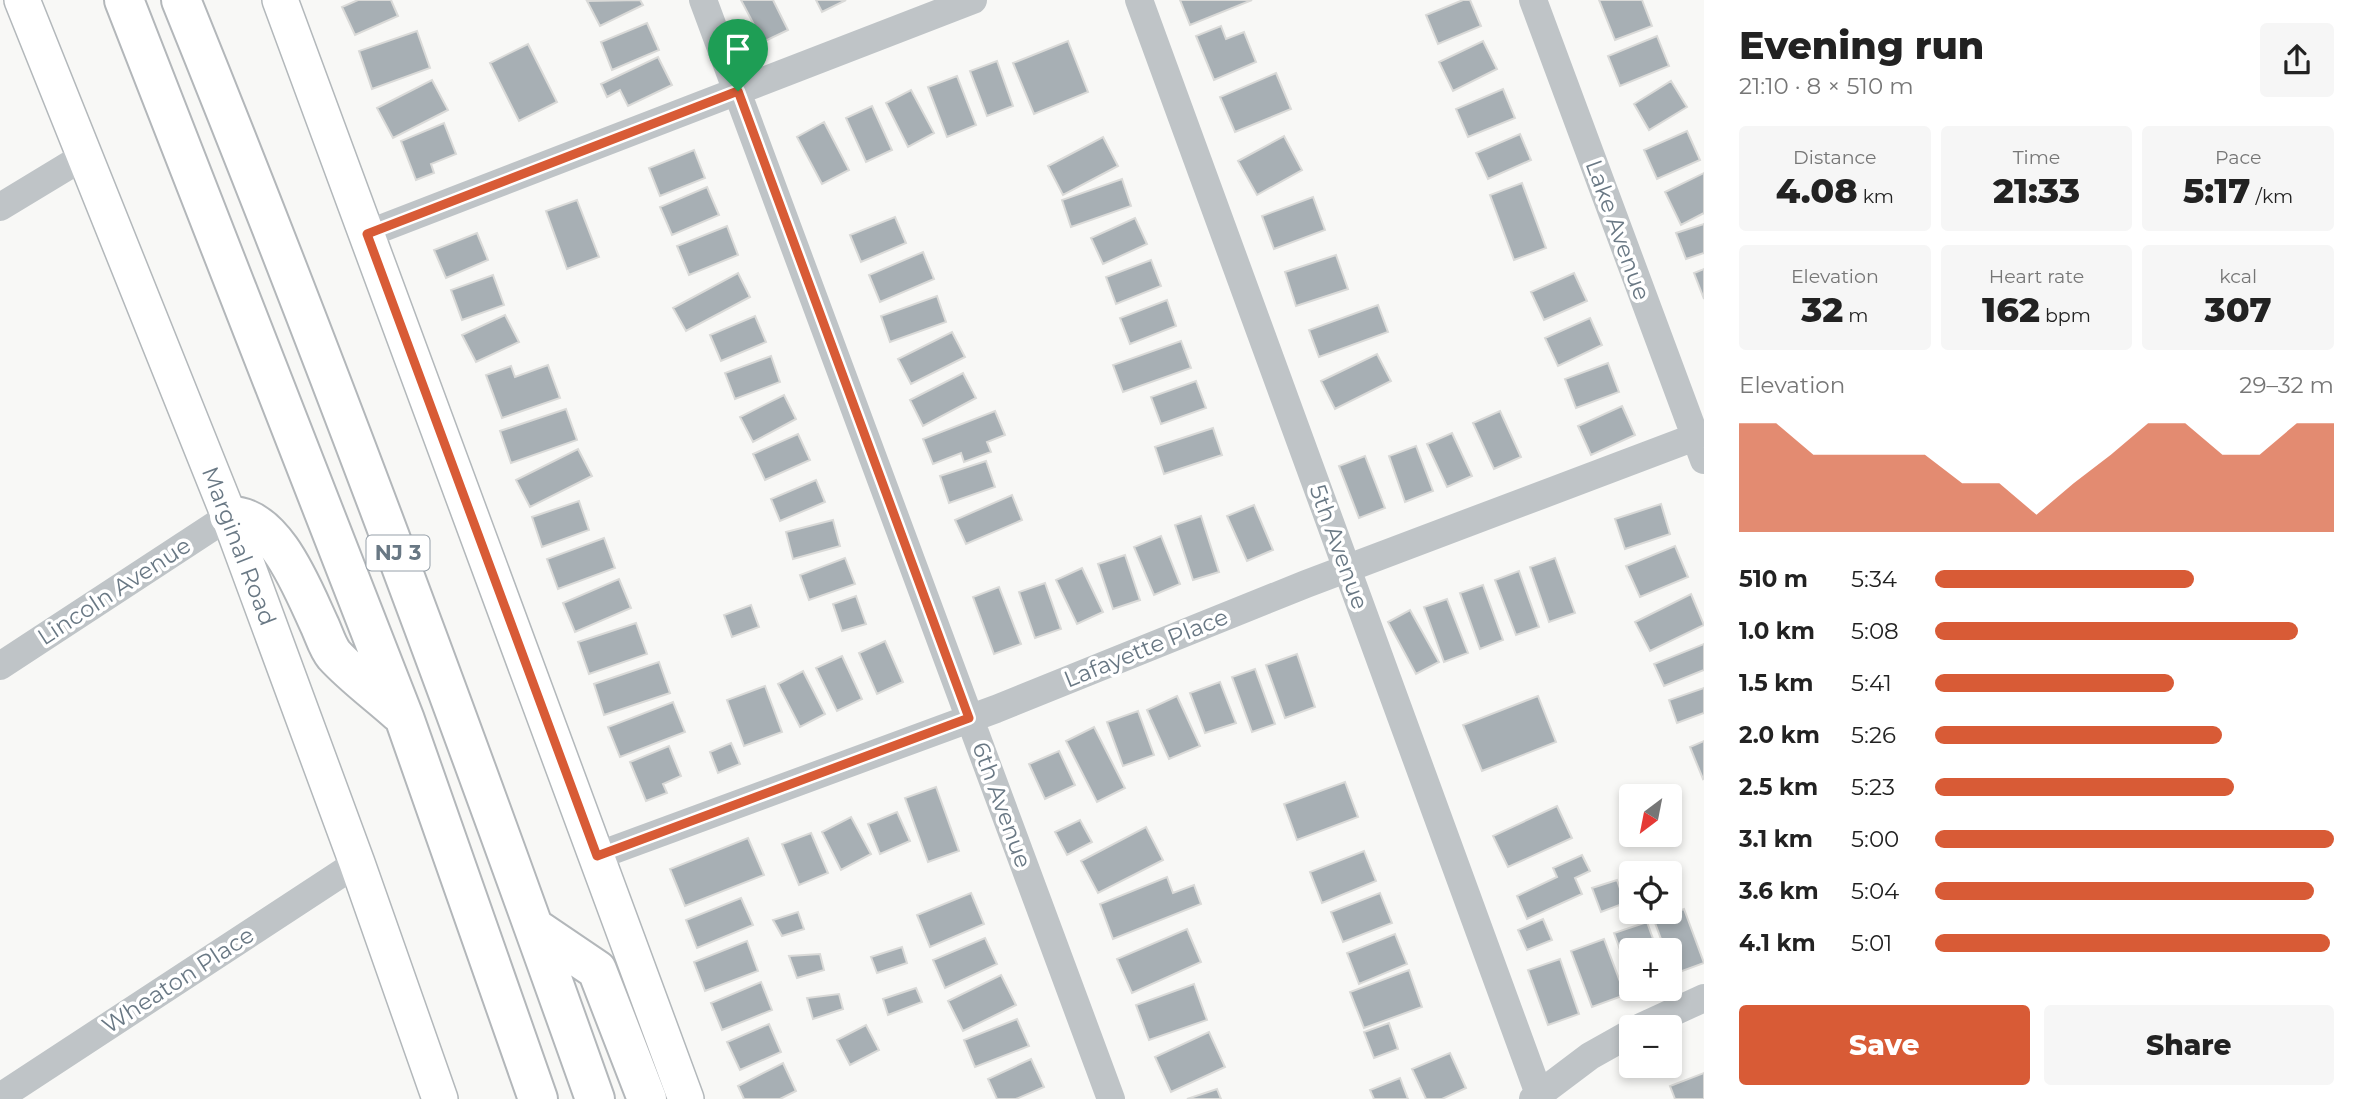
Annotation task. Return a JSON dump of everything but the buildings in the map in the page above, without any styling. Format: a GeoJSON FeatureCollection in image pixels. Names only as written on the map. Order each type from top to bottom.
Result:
{"type":"FeatureCollection","features":[{"type":"Feature","properties":{"kind":"highway","name":"NJ 3"},"geometry":{"type":"LineString","coordinates":[[124,0],[405,720],[538,1099]]}},
{"type":"Feature","properties":{"kind":"highway","name":"NJ 3"},"geometry":{"type":"LineString","coordinates":[[181,0],[322,354],[432,643],[595,1099]]}},
{"type":"Feature","properties":{"kind":"highway"},"geometry":{"type":"LineString","coordinates":[[229,516],[242,516],[260,526],[278,546],[332,653],[405,720]]}},
{"type":"Feature","properties":{"kind":"highway"},"geometry":{"type":"LineString","coordinates":[[534,928],[597,970],[648,1099]]}},
{"type":"Feature","properties":{"kind":"main road","name":"Marginal Road"},"geometry":{"type":"LineString","coordinates":[[22,0],[229,516],[440,1099]]}},
{"type":"Feature","properties":{"kind":"main road"},"geometry":{"type":"LineString","coordinates":[[280,0],[686,1099]]}},
{"type":"Feature","properties":{"kind":"street","name":"6th Avenue"},"geometry":{"type":"LineString","coordinates":[[703,0],[1111,1099]]}},
{"type":"Feature","properties":{"kind":"street"},"geometry":{"type":"LineString","coordinates":[[367,234],[973,0]]}},
{"type":"Feature","properties":{"kind":"street","name":"5th Avenue"},"geometry":{"type":"LineString","coordinates":[[1139,0],[1536,1097]]}},
{"type":"Feature","properties":{"kind":"street","name":"Lake Avenue"},"geometry":{"type":"LineString","coordinates":[[1532,0],[1700,449]]}},
{"type":"Feature","properties":{"kind":"street"},"geometry":{"type":"LineString","coordinates":[[0,207],[86,155]]}},
{"type":"Feature","properties":{"kind":"street","name":"Lafayette Place"},"geometry":{"type":"LineString","coordinates":[[597,856],[969,718],[1347,569],[1700,449]]}},
{"type":"Feature","properties":{"kind":"street","name":"Lincoln Avenue"},"geometry":{"type":"LineString","coordinates":[[0,666],[229,516]]}},
{"type":"Feature","properties":{"kind":"street","name":"Wheaton Place"},"geometry":{"type":"LineString","coordinates":[[0,1097],[356,863]]}},
{"type":"Feature","properties":{"kind":"street"},"geometry":{"type":"LineString","coordinates":[[1667,1015],[1704,998]]}},
{"type":"Feature","properties":{"kind":"street"},"geometry":{"type":"LineString","coordinates":[[1536,1097],[1590,1056],[1619,1040]]}},
{"type":"Feature","properties":{"kind":"route"},"geometry":{"type":"LineString","coordinates":[[738,91],[969,718],[597,856],[367,234],[738,91]]}}]}
